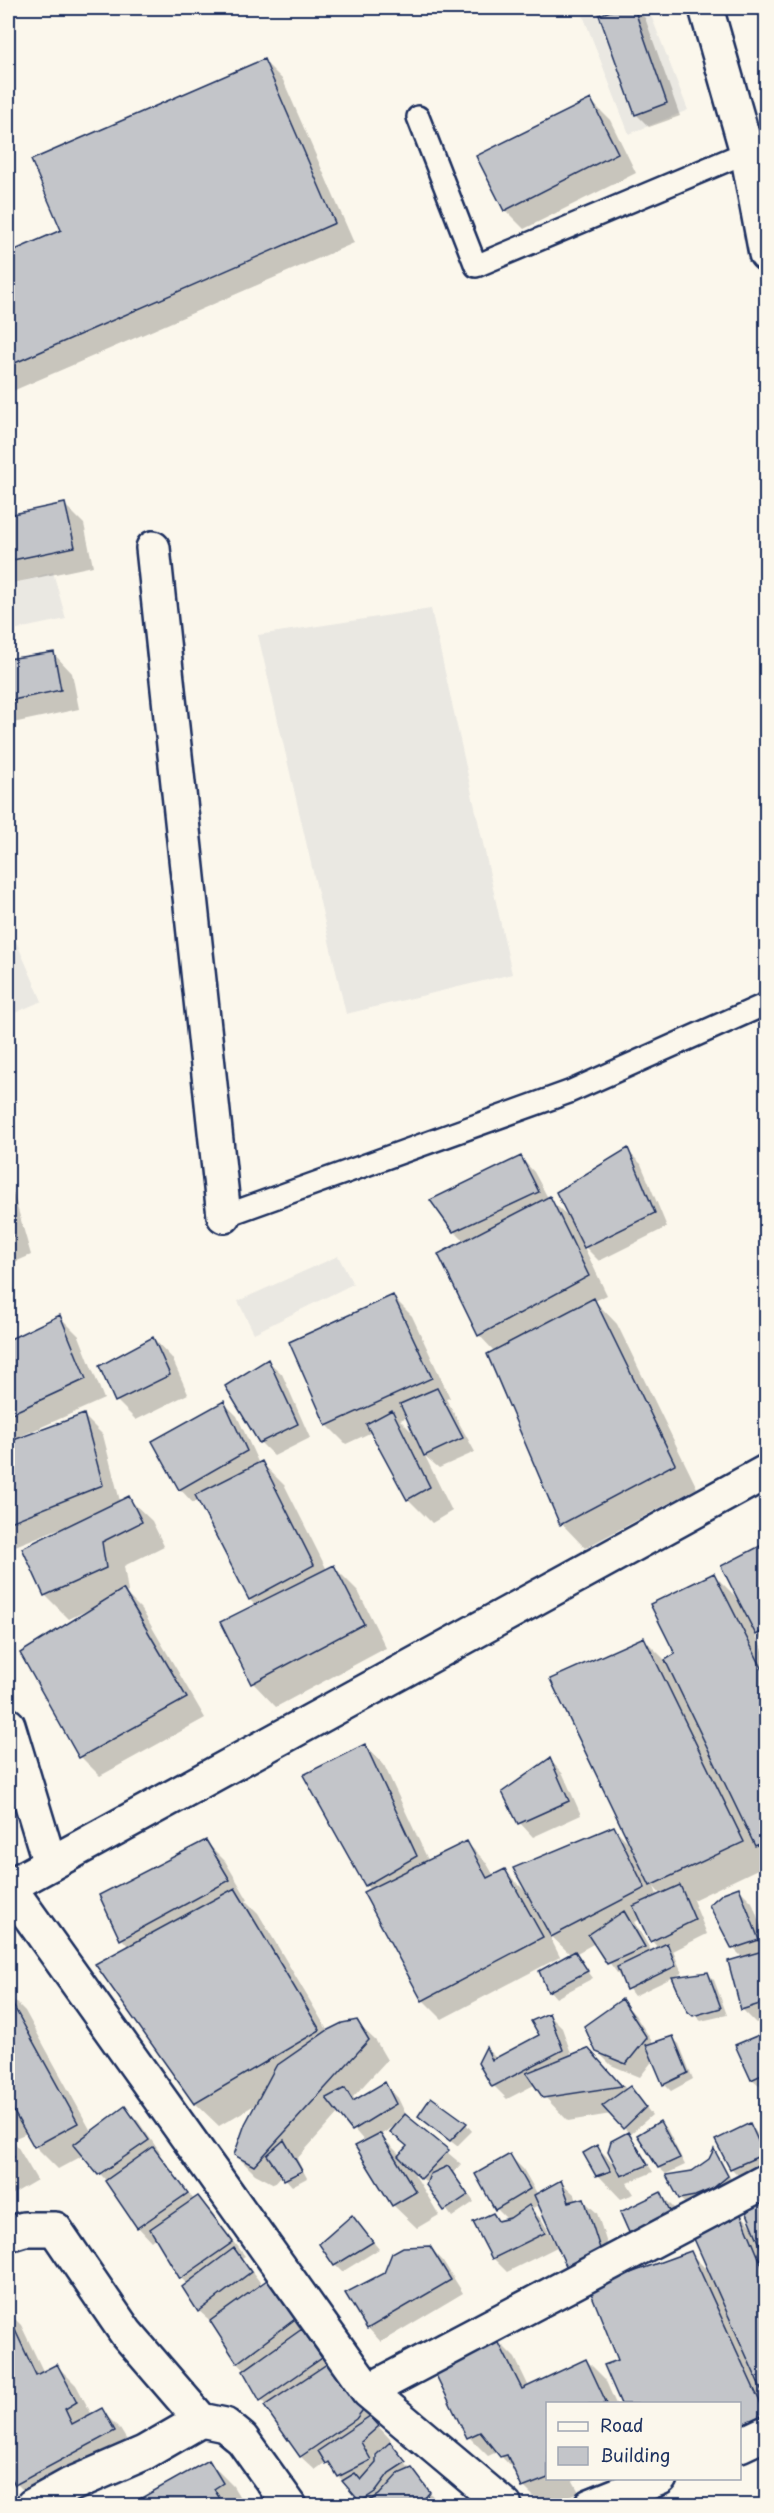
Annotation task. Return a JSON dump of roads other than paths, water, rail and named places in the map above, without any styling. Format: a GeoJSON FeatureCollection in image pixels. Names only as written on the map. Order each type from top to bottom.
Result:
{"type":"FeatureCollection","features":[{"type":"Feature","properties":{"kind":"street"},"geometry":{"type":"LineString","coordinates":[[706,8],[747,152],[766,254]]}},
{"type":"Feature","properties":{"kind":"street"},"geometry":{"type":"LineString","coordinates":[[153,549],[224,1216]]}},
{"type":"Feature","properties":{"kind":"street"},"geometry":{"type":"LineString","coordinates":[[505,2505],[368,2391],[8,1887],[766,1473]]}},
{"type":"Feature","properties":{"kind":"street"},"geometry":{"type":"LineString","coordinates":[[8,1725],[50,1864]]}},
{"type":"Feature","properties":{"kind":"street"},"geometry":{"type":"LineString","coordinates":[[368,2391],[766,2181]]}},
{"type":"Feature","properties":{"kind":"street"},"geometry":{"type":"LineString","coordinates":[[8,2234],[24,2229],[56,2229],[126,2333],[201,2420],[225,2425],[242,2439],[290,2505]]}},
{"type":"Feature","properties":{"kind":"street"},"geometry":{"type":"LineString","coordinates":[[32,2505],[70,2485],[144,2453],[201,2420]]}},
{"type":"Feature","properties":{"kind":"street"},"geometry":{"type":"LineString","coordinates":[[741,2445],[766,2433]]}},
{"type":"Feature","properties":{"kind":"street"},"geometry":{"type":"LineString","coordinates":[[590,2505],[655,2480]]}},
{"type":"Feature","properties":{"kind":"lane"},"geometry":{"type":"LineString","coordinates":[[418,117],[476,266],[747,152]]}},
{"type":"Feature","properties":{"kind":"lane"},"geometry":{"type":"LineString","coordinates":[[224,1216],[569,1092],[766,1004]]}}]}
